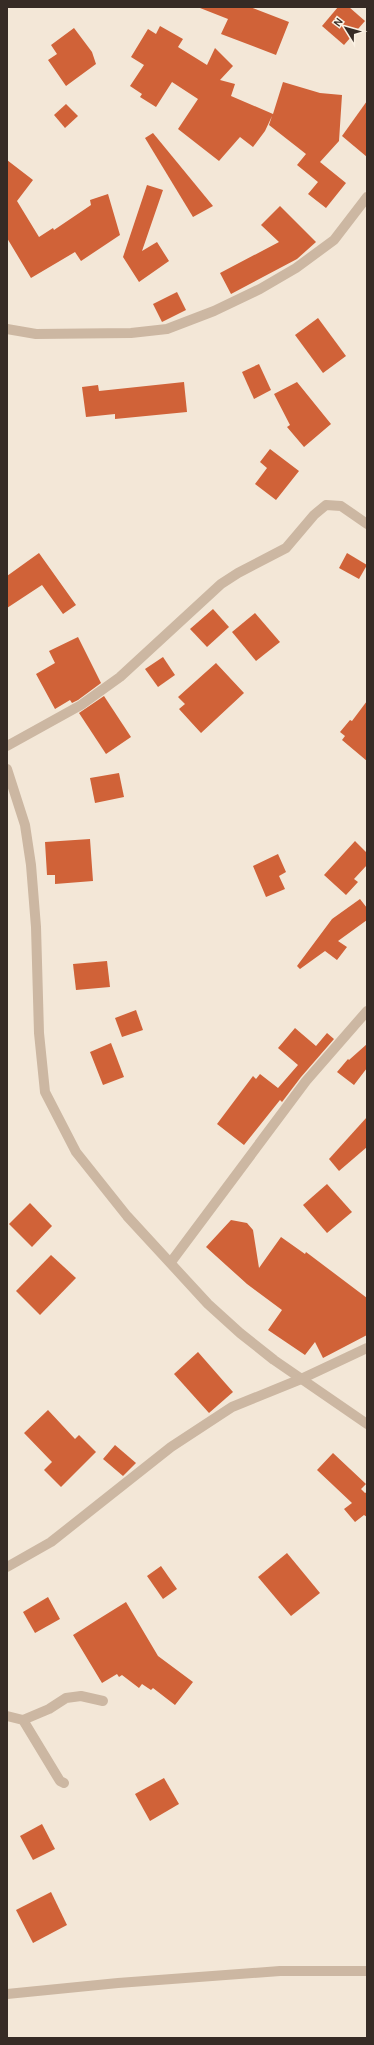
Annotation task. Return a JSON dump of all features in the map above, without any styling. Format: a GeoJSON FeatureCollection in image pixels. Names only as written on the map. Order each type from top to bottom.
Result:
{"type":"FeatureCollection","features":[{"type":"Feature","properties":{"kind":"street"},"geometry":{"type":"LineString","coordinates":[[7,329],[36,334],[131,333],[167,329],[214,311],[247,296],[296,268],[334,240],[367,196]]}},
{"type":"Feature","properties":{"kind":"street"},"geometry":{"type":"LineString","coordinates":[[7,746],[81,705],[120,677],[221,584],[238,573],[286,548],[314,515],[326,505],[341,506],[367,524]]}},
{"type":"Feature","properties":{"kind":"street"},"geometry":{"type":"LineString","coordinates":[[7,769],[25,825],[31,866],[36,927],[39,1033],[45,1092],[76,1152],[127,1216],[171,1262],[208,1304],[240,1333],[302,1379],[367,1424]]}},
{"type":"Feature","properties":{"kind":"street"},"geometry":{"type":"LineString","coordinates":[[171,1262],[306,1081],[367,1011]]}},
{"type":"Feature","properties":{"kind":"street"},"geometry":{"type":"LineString","coordinates":[[7,1567],[51,1542],[171,1447],[232,1407],[302,1379],[367,1348]]}},
{"type":"Feature","properties":{"kind":"street"},"geometry":{"type":"LineString","coordinates":[[7,1716],[23,1720],[49,1709],[66,1698],[81,1696],[103,1701]]}},
{"type":"Feature","properties":{"kind":"street"},"geometry":{"type":"LineString","coordinates":[[23,1720],[60,1781],[64,1783]]}},
{"type":"Feature","properties":{"kind":"street"},"geometry":{"type":"LineString","coordinates":[[7,1994],[118,1983],[280,1971],[367,1971]]}},
{"type":"Feature","properties":{"kind":"building"},"geometry":{"type":"Polygon","coordinates":[[[200,7],[250,7],[289,22],[276,55],[221,34],[228,19],[200,7]]]}},
{"type":"Feature","properties":{"kind":"building"},"geometry":{"type":"Polygon","coordinates":[[[338,7],[349,7],[365,21],[344,45],[322,26],[338,7]]]}},
{"type":"Feature","properties":{"kind":"building"},"geometry":{"type":"Polygon","coordinates":[[[160,26],[183,39],[178,47],[207,65],[215,48],[233,66],[220,80],[235,84],[231,96],[273,114],[283,82],[320,93],[342,95],[339,141],[320,162],[346,183],[326,208],[308,194],[318,182],[297,165],[306,154],[269,125],[272,116],[265,131],[253,147],[240,137],[219,161],[178,129],[198,99],[172,82],[156,107],[140,97],[142,94],[130,86],[144,65],[131,57],[148,29],[156,34],[160,26]]]}},
{"type":"Feature","properties":{"kind":"building"},"geometry":{"type":"Polygon","coordinates":[[[74,28],[92,52],[96,64],[66,86],[48,60],[57,54],[51,45],[74,28]]]}},
{"type":"Feature","properties":{"kind":"building"},"geometry":{"type":"Polygon","coordinates":[[[367,101],[367,157],[342,136],[367,101]]]}},
{"type":"Feature","properties":{"kind":"building"},"geometry":{"type":"Polygon","coordinates":[[[66,104],[78,116],[65,128],[54,115],[66,104]]]}},
{"type":"Feature","properties":{"kind":"building"},"geometry":{"type":"Polygon","coordinates":[[[153,133],[213,206],[193,217],[145,138],[153,133]]]}},
{"type":"Feature","properties":{"kind":"building"},"geometry":{"type":"Polygon","coordinates":[[[7,160],[33,180],[17,201],[39,237],[53,228],[54,230],[91,205],[90,200],[108,194],[120,235],[81,261],[75,252],[31,278],[7,238],[7,160]]]}},
{"type":"Feature","properties":{"kind":"building"},"geometry":{"type":"Polygon","coordinates":[[[147,185],[163,190],[142,251],[157,242],[169,261],[139,282],[123,257],[147,185]]]}},
{"type":"Feature","properties":{"kind":"building"},"geometry":{"type":"Polygon","coordinates":[[[280,206],[316,242],[297,259],[231,294],[220,273],[279,242],[261,225],[280,206]]]}},
{"type":"Feature","properties":{"kind":"building"},"geometry":{"type":"Polygon","coordinates":[[[177,292],[186,310],[162,322],[153,304],[177,292]]]}},
{"type":"Feature","properties":{"kind":"building"},"geometry":{"type":"Polygon","coordinates":[[[318,318],[346,356],[323,373],[295,335],[318,318]]]}},
{"type":"Feature","properties":{"kind":"building"},"geometry":{"type":"Polygon","coordinates":[[[259,364],[271,390],[254,399],[242,372],[259,364]]]}},
{"type":"Feature","properties":{"kind":"building"},"geometry":{"type":"Polygon","coordinates":[[[184,382],[187,412],[115,419],[115,414],[86,417],[82,387],[98,385],[99,391],[184,382]]]}},
{"type":"Feature","properties":{"kind":"building"},"geometry":{"type":"Polygon","coordinates":[[[297,382],[331,424],[304,447],[287,427],[290,425],[274,394],[297,382]]]}},
{"type":"Feature","properties":{"kind":"building"},"geometry":{"type":"Polygon","coordinates":[[[270,449],[299,471],[276,500],[255,484],[267,468],[260,462],[270,449]]]}},
{"type":"Feature","properties":{"kind":"building"},"geometry":{"type":"Polygon","coordinates":[[[39,553],[76,605],[63,614],[42,585],[7,608],[7,576],[39,553]]]}},
{"type":"Feature","properties":{"kind":"building"},"geometry":{"type":"Polygon","coordinates":[[[347,553],[367,565],[359,579],[339,568],[347,553]]]}},
{"type":"Feature","properties":{"kind":"building"},"geometry":{"type":"Polygon","coordinates":[[[213,609],[229,627],[207,647],[190,629],[213,609]]]}},
{"type":"Feature","properties":{"kind":"building"},"geometry":{"type":"Polygon","coordinates":[[[255,613],[280,642],[256,661],[232,632],[255,613]]]}},
{"type":"Feature","properties":{"kind":"building"},"geometry":{"type":"Polygon","coordinates":[[[78,637],[101,683],[78,700],[72,703],[70,700],[55,709],[36,674],[55,663],[49,651],[78,637]]]}},
{"type":"Feature","properties":{"kind":"building"},"geometry":{"type":"Polygon","coordinates":[[[163,657],[175,675],[158,687],[145,669],[163,657]]]}},
{"type":"Feature","properties":{"kind":"building"},"geometry":{"type":"Polygon","coordinates":[[[216,663],[244,693],[201,733],[179,709],[185,704],[178,697],[216,663]]]}},
{"type":"Feature","properties":{"kind":"building"},"geometry":{"type":"Polygon","coordinates":[[[104,696],[131,737],[106,754],[79,713],[104,696]]]}},
{"type":"Feature","properties":{"kind":"building"},"geometry":{"type":"Polygon","coordinates":[[[367,701],[367,761],[342,740],[345,736],[340,732],[350,720],[352,721],[367,701]]]}},
{"type":"Feature","properties":{"kind":"building"},"geometry":{"type":"Polygon","coordinates":[[[119,773],[124,797],[95,803],[90,778],[119,773]]]}},
{"type":"Feature","properties":{"kind":"building"},"geometry":{"type":"Polygon","coordinates":[[[90,839],[93,881],[55,884],[55,875],[47,875],[45,842],[90,839]]]}},
{"type":"Feature","properties":{"kind":"building"},"geometry":{"type":"Polygon","coordinates":[[[355,841],[367,853],[367,865],[354,879],[358,882],[346,895],[324,875],[355,841]]]}},
{"type":"Feature","properties":{"kind":"building"},"geometry":{"type":"Polygon","coordinates":[[[278,854],[286,872],[279,876],[285,889],[266,897],[253,866],[278,854]]]}},
{"type":"Feature","properties":{"kind":"building"},"geometry":{"type":"Polygon","coordinates":[[[360,899],[367,908],[367,920],[338,941],[347,947],[337,960],[325,951],[300,969],[297,966],[332,919],[360,899]]]}},
{"type":"Feature","properties":{"kind":"building"},"geometry":{"type":"Polygon","coordinates":[[[107,961],[110,987],[76,990],[73,964],[107,961]]]}},
{"type":"Feature","properties":{"kind":"building"},"geometry":{"type":"Polygon","coordinates":[[[136,1010],[143,1030],[122,1037],[115,1018],[136,1010]]]}},
{"type":"Feature","properties":{"kind":"building"},"geometry":{"type":"Polygon","coordinates":[[[295,1028],[316,1046],[327,1033],[334,1039],[301,1077],[282,1102],[280,1100],[244,1145],[217,1124],[253,1076],[256,1079],[260,1074],[278,1088],[298,1065],[278,1048],[295,1028]]]}},
{"type":"Feature","properties":{"kind":"building"},"geometry":{"type":"Polygon","coordinates":[[[111,1043],[124,1077],[103,1085],[90,1052],[111,1043]]]}},
{"type":"Feature","properties":{"kind":"building"},"geometry":{"type":"Polygon","coordinates":[[[367,1044],[367,1068],[354,1085],[337,1072],[348,1059],[349,1060],[367,1044]]]}},
{"type":"Feature","properties":{"kind":"building"},"geometry":{"type":"Polygon","coordinates":[[[367,1117],[367,1147],[339,1171],[329,1159],[367,1117]]]}},
{"type":"Feature","properties":{"kind":"building"},"geometry":{"type":"Polygon","coordinates":[[[327,1184],[352,1212],[327,1233],[303,1205],[327,1184]]]}},
{"type":"Feature","properties":{"kind":"building"},"geometry":{"type":"Polygon","coordinates":[[[30,1203],[52,1226],[32,1247],[9,1224],[30,1203]]]}},
{"type":"Feature","properties":{"kind":"building"},"geometry":{"type":"Polygon","coordinates":[[[231,1220],[247,1223],[253,1230],[259,1268],[281,1237],[305,1254],[306,1252],[367,1298],[367,1335],[323,1358],[315,1342],[305,1355],[268,1330],[282,1310],[247,1284],[206,1247],[231,1220]]]}},
{"type":"Feature","properties":{"kind":"building"},"geometry":{"type":"Polygon","coordinates":[[[51,1255],[76,1278],[40,1315],[16,1291],[51,1255]]]}},
{"type":"Feature","properties":{"kind":"building"},"geometry":{"type":"Polygon","coordinates":[[[198,1352],[233,1392],[209,1413],[174,1374],[198,1352]]]}},
{"type":"Feature","properties":{"kind":"building"},"geometry":{"type":"Polygon","coordinates":[[[48,1410],[75,1439],[79,1435],[96,1452],[61,1487],[44,1470],[52,1462],[24,1433],[48,1410]]]}},
{"type":"Feature","properties":{"kind":"building"},"geometry":{"type":"Polygon","coordinates":[[[115,1445],[136,1463],[123,1476],[103,1459],[115,1445]]]}},
{"type":"Feature","properties":{"kind":"building"},"geometry":{"type":"Polygon","coordinates":[[[333,1453],[366,1484],[361,1489],[365,1493],[367,1492],[367,1517],[364,1515],[355,1522],[344,1509],[352,1503],[317,1470],[333,1453]]]}},
{"type":"Feature","properties":{"kind":"building"},"geometry":{"type":"Polygon","coordinates":[[[287,1553],[320,1593],[291,1616],[258,1577],[287,1553]]]}},
{"type":"Feature","properties":{"kind":"building"},"geometry":{"type":"Polygon","coordinates":[[[161,1566],[177,1589],[163,1599],[147,1576],[161,1566]]]}},
{"type":"Feature","properties":{"kind":"building"},"geometry":{"type":"Polygon","coordinates":[[[48,1597],[60,1619],[35,1633],[23,1612],[48,1597]]]}},
{"type":"Feature","properties":{"kind":"building"},"geometry":{"type":"Polygon","coordinates":[[[126,1602],[158,1656],[193,1682],[175,1705],[153,1688],[151,1690],[142,1684],[139,1688],[122,1675],[119,1677],[117,1674],[102,1683],[73,1635],[126,1602]]]}},
{"type":"Feature","properties":{"kind":"building"},"geometry":{"type":"Polygon","coordinates":[[[164,1778],[179,1804],[150,1821],[135,1794],[164,1778]]]}},
{"type":"Feature","properties":{"kind":"building"},"geometry":{"type":"Polygon","coordinates":[[[42,1824],[55,1849],[33,1860],[20,1836],[42,1824]]]}},
{"type":"Feature","properties":{"kind":"building"},"geometry":{"type":"Polygon","coordinates":[[[51,1892],[67,1925],[33,1943],[16,1910],[51,1892]]]}}]}
